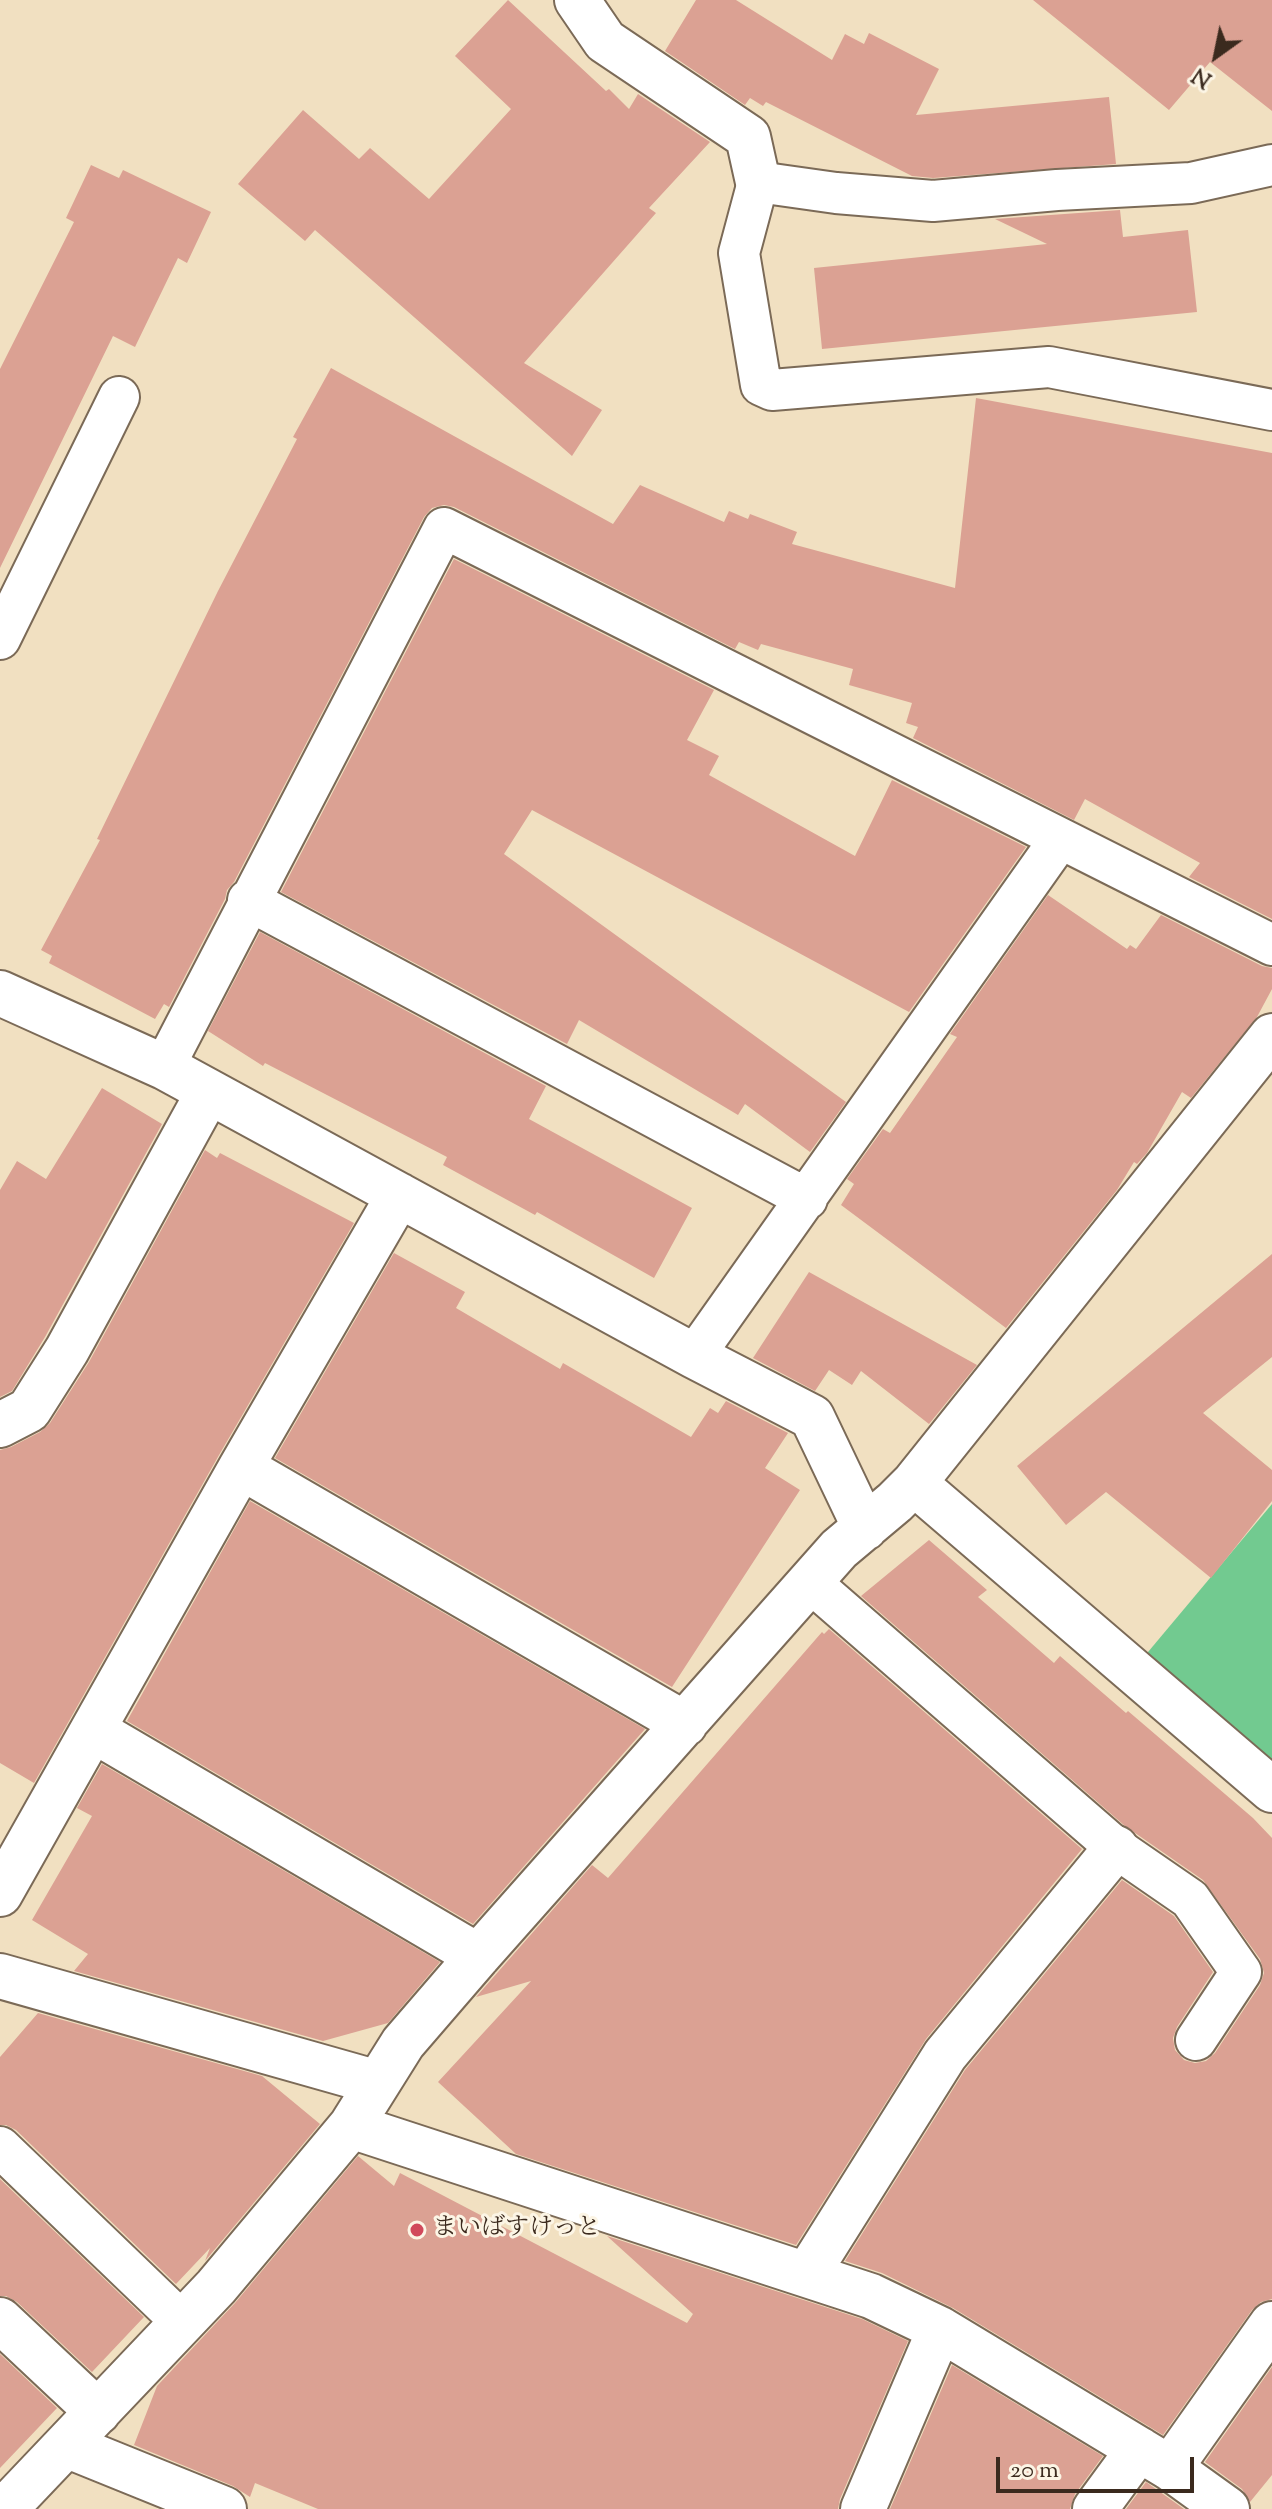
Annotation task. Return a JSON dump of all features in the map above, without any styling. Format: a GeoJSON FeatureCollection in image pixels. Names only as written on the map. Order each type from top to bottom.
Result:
{"type":"FeatureCollection","features":[{"type":"Feature","properties":{"kind":"street"},"geometry":{"type":"LineString","coordinates":[[577,0],[605,41],[748,137],[758,182]]}},
{"type":"Feature","properties":{"kind":"street"},"geometry":{"type":"LineString","coordinates":[[0,993],[164,1067],[694,1356],[812,1417],[865,1528]]}},
{"type":"Feature","properties":{"kind":"street"},"geometry":{"type":"LineString","coordinates":[[5,2509],[216,2287],[351,2126],[403,2043],[478,1956],[839,1549],[914,1483],[1272,1036]]}},
{"type":"Feature","properties":{"kind":"street"},"geometry":{"type":"LineString","coordinates":[[0,1425],[29,1410],[67,1350],[208,1093]]}},
{"type":"Feature","properties":{"kind":"street"},"geometry":{"type":"LineString","coordinates":[[0,1894],[399,1195]]}},
{"type":"Feature","properties":{"kind":"street"},"geometry":{"type":"LineString","coordinates":[[241,1467],[685,1724]]}},
{"type":"Feature","properties":{"kind":"street"},"geometry":{"type":"LineString","coordinates":[[914,1483],[1272,1790]]}},
{"type":"Feature","properties":{"kind":"street"},"geometry":{"type":"LineString","coordinates":[[93,1730],[478,1956]]}},
{"type":"Feature","properties":{"kind":"street"},"geometry":{"type":"LineString","coordinates":[[808,2273],[945,2055],[1116,1848]]}},
{"type":"Feature","properties":{"kind":"street"},"geometry":{"type":"LineString","coordinates":[[0,1976],[378,2083]]}},
{"type":"Feature","properties":{"kind":"street"},"geometry":{"type":"LineString","coordinates":[[351,2126],[871,2296],[940,2329],[1154,2458],[1227,2509]]}},
{"type":"Feature","properties":{"kind":"street"},"geometry":{"type":"LineString","coordinates":[[0,2320],[98,2412]]}},
{"type":"Feature","properties":{"kind":"street"},"geometry":{"type":"LineString","coordinates":[[1095,2509],[1154,2458],[1272,2324]]}},
{"type":"Feature","properties":{"kind":"street"},"geometry":{"type":"LineString","coordinates":[[863,2509],[940,2329]]}},
{"type":"Feature","properties":{"kind":"street"},"geometry":{"type":"LineString","coordinates":[[66,2445],[224,2509]]}},
{"type":"Feature","properties":{"kind":"lane"},"geometry":{"type":"LineString","coordinates":[[1272,165],[1191,183],[933,201],[836,193],[758,182],[739,253],[761,385],[772,390],[1049,367],[1272,410]]}},
{"type":"Feature","properties":{"kind":"lane"},"geometry":{"type":"LineString","coordinates":[[0,639],[119,397]]}},
{"type":"Feature","properties":{"kind":"lane"},"geometry":{"type":"LineString","coordinates":[[164,1067],[248,900],[444,528],[1272,945]]}},
{"type":"Feature","properties":{"kind":"lane"},"geometry":{"type":"LineString","coordinates":[[694,1356],[1060,839]]}},
{"type":"Feature","properties":{"kind":"lane"},"geometry":{"type":"LineString","coordinates":[[248,900],[807,1199]]}},
{"type":"Feature","properties":{"kind":"lane"},"geometry":{"type":"LineString","coordinates":[[810,1582],[1116,1848],[1190,1899],[1241,1972],[1196,2040]]}},
{"type":"Feature","properties":{"kind":"lane"},"geometry":{"type":"LineString","coordinates":[[0,2147],[181,2321]]}},
{"type":"Feature","properties":{"kind":"green space"},"geometry":{"type":"Polygon","coordinates":[[[1272,1504],[1272,1766],[1143,1658],[1272,1504]]]}},
{"type":"Feature","properties":{"kind":"building"},"geometry":{"type":"Polygon","coordinates":[[[508,0],[629,109],[638,94],[710,142],[649,208],[656,213],[524,363],[602,410],[572,456],[315,230],[305,241],[238,184],[303,110],[359,159],[370,148],[429,199],[511,109],[455,56],[508,0]]]}},
{"type":"Feature","properties":{"kind":"building"},"geometry":{"type":"Polygon","coordinates":[[[696,0],[736,0],[832,60],[845,34],[864,44],[869,33],[939,69],[916,115],[1109,97],[1116,164],[933,178],[912,176],[766,102],[763,106],[750,98],[745,105],[665,51],[696,0]]]}},
{"type":"Feature","properties":{"kind":"building"},"geometry":{"type":"Polygon","coordinates":[[[1033,0],[1272,0],[1272,111],[1210,62],[1169,110],[1033,0]]]}},
{"type":"Feature","properties":{"kind":"building"},"geometry":{"type":"Polygon","coordinates":[[[91,165],[119,178],[123,170],[211,212],[187,263],[178,258],[135,347],[113,336],[0,568],[0,369],[74,222],[66,218],[91,165]]]}},
{"type":"Feature","properties":{"kind":"building"},"geometry":{"type":"Polygon","coordinates":[[[1120,210],[1123,237],[1188,230],[1197,312],[822,349],[814,268],[1047,244],[995,219],[1120,210]]]}},
{"type":"Feature","properties":{"kind":"building"},"geometry":{"type":"Polygon","coordinates":[[[331,368],[613,524],[640,485],[724,522],[729,511],[748,519],[750,514],[797,532],[792,544],[955,588],[976,398],[1272,453],[1272,919],[1189,877],[1200,863],[1085,799],[1074,820],[913,738],[918,727],[906,723],[912,703],[849,685],[853,669],[761,644],[758,650],[739,642],[735,649],[454,507],[444,505],[432,508],[424,517],[234,882],[227,890],[169,1007],[164,1004],[155,1019],[49,963],[52,956],[41,950],[100,840],[97,839],[218,591],[297,439],[293,437],[331,368]]]}},
{"type":"Feature","properties":{"kind":"building"},"geometry":{"type":"Polygon","coordinates":[[[454,559],[714,690],[687,740],[719,756],[709,775],[855,856],[892,780],[1026,847],[909,1012],[532,810],[504,854],[846,1102],[810,1152],[745,1104],[738,1115],[579,1020],[567,1044],[281,892],[454,559]]]}},
{"type":"Feature","properties":{"kind":"building"},"geometry":{"type":"Polygon","coordinates":[[[1048,895],[1127,949],[1130,945],[1136,949],[1161,915],[1262,966],[1272,968],[1272,989],[1257,1017],[1191,1098],[1182,1092],[1147,1153],[1137,1164],[1134,1162],[1117,1190],[1006,1328],[841,1205],[854,1184],[847,1179],[883,1129],[890,1133],[957,1037],[950,1034],[1048,895]]]}},
{"type":"Feature","properties":{"kind":"building"},"geometry":{"type":"Polygon","coordinates":[[[260,932],[546,1086],[529,1119],[692,1208],[654,1278],[537,1212],[535,1215],[443,1165],[447,1157],[265,1063],[263,1066],[208,1031],[260,932]]]}},
{"type":"Feature","properties":{"kind":"building"},"geometry":{"type":"Polygon","coordinates":[[[102,1088],[162,1124],[45,1337],[12,1391],[0,1397],[0,1190],[17,1161],[46,1179],[102,1088]]]}},
{"type":"Feature","properties":{"kind":"building"},"geometry":{"type":"Polygon","coordinates":[[[205,1150],[217,1158],[220,1153],[354,1223],[34,1783],[0,1763],[0,1450],[40,1432],[50,1423],[89,1362],[205,1150]]]}},
{"type":"Feature","properties":{"kind":"building"},"geometry":{"type":"Polygon","coordinates":[[[394,1253],[465,1292],[456,1308],[560,1369],[563,1363],[691,1437],[710,1408],[718,1413],[726,1401],[788,1433],[765,1468],[800,1490],[672,1687],[275,1458],[394,1253]]]}},
{"type":"Feature","properties":{"kind":"building"},"geometry":{"type":"Polygon","coordinates":[[[1272,1254],[1272,1357],[1203,1413],[1272,1470],[1272,1501],[1211,1578],[1106,1492],[1066,1525],[1017,1466],[1272,1254]]]}},
{"type":"Feature","properties":{"kind":"building"},"geometry":{"type":"Polygon","coordinates":[[[809,1272],[977,1365],[929,1424],[861,1371],[852,1385],[829,1370],[815,1391],[753,1358],[809,1272]]]}},
{"type":"Feature","properties":{"kind":"building"},"geometry":{"type":"Polygon","coordinates":[[[250,1501],[645,1729],[473,1924],[127,1721],[250,1501]]]}},
{"type":"Feature","properties":{"kind":"building"},"geometry":{"type":"Polygon","coordinates":[[[929,1540],[987,1590],[978,1597],[1054,1663],[1060,1656],[1126,1713],[1128,1711],[1253,1818],[1272,1838],[1272,2299],[1261,2302],[1252,2310],[1163,2435],[953,2308],[882,2273],[845,2261],[965,2070],[1122,1880],[1174,1916],[1213,1972],[1173,2038],[1175,2050],[1184,2060],[1195,2063],[1206,2061],[1215,2053],[1260,1985],[1264,1973],[1260,1959],[1203,1880],[1125,1826],[861,1596],[929,1540]]]}},
{"type":"Feature","properties":{"kind":"building"},"geometry":{"type":"Polygon","coordinates":[[[829,1629],[1082,1849],[926,2039],[796,2245],[516,2154],[438,2082],[531,1981],[476,1997],[592,1865],[608,1878],[822,1632],[824,1634],[829,1629]]]}},
{"type":"Feature","properties":{"kind":"building"},"geometry":{"type":"Polygon","coordinates":[[[102,1764],[440,1962],[388,2023],[323,2041],[74,1971],[88,1954],[32,1920],[92,1816],[77,1808],[102,1764]]]}},
{"type":"Feature","properties":{"kind":"building"},"geometry":{"type":"Polygon","coordinates":[[[38,2013],[262,2076],[320,2124],[205,2261],[210,2248],[176,2284],[16,2130],[0,2125],[0,2057],[38,2013]]]}},
{"type":"Feature","properties":{"kind":"building"},"geometry":{"type":"Polygon","coordinates":[[[358,2156],[394,2186],[400,2173],[687,2323],[693,2314],[607,2236],[862,2319],[908,2341],[838,2509],[318,2509],[255,2483],[250,2497],[233,2486],[134,2445],[157,2386],[235,2303],[358,2156]]]}},
{"type":"Feature","properties":{"kind":"building"},"geometry":{"type":"Polygon","coordinates":[[[0,2179],[144,2317],[92,2372],[17,2302],[0,2296],[0,2179]]]}},
{"type":"Feature","properties":{"kind":"building"},"geometry":{"type":"Polygon","coordinates":[[[0,2354],[57,2408],[0,2468],[0,2354]]]}},
{"type":"Feature","properties":{"kind":"building"},"geometry":{"type":"Polygon","coordinates":[[[952,2365],[1103,2456],[1075,2494],[1070,2509],[890,2509],[952,2365]]]}},
{"type":"Feature","properties":{"kind":"building"},"geometry":{"type":"Polygon","coordinates":[[[1272,2367],[1272,2475],[1250,2502],[1242,2489],[1205,2462],[1272,2367]]]}},
{"type":"Feature","properties":{"kind":"building"},"geometry":{"type":"Polygon","coordinates":[[[1146,2482],[1156,2489],[1184,2509],[1126,2509],[1146,2482]]]}},
{"type":"Feature","properties":{"kind":"place","name":"まいばすけっと"},"geometry":{"type":"Point","coordinates":[417,2230]}}]}
